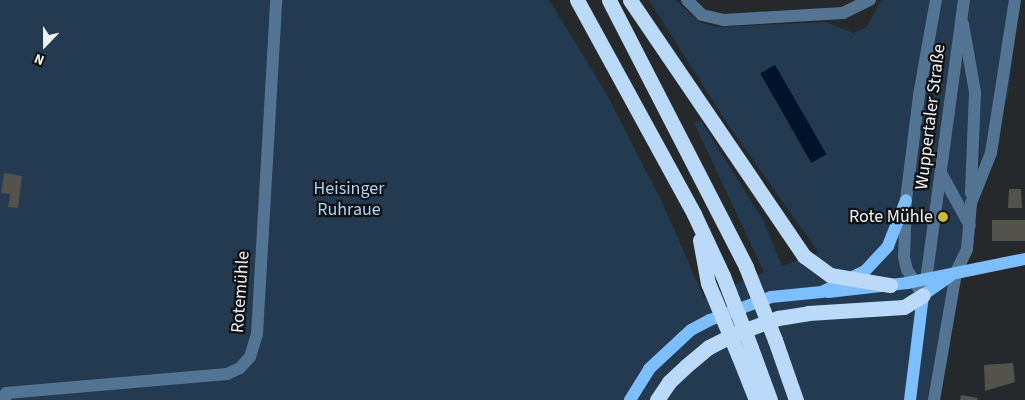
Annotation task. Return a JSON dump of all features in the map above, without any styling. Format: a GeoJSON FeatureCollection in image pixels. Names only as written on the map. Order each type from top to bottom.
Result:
{"type":"FeatureCollection","features":[{"type":"Feature","properties":{"kind":"highway"},"geometry":{"type":"LineString","coordinates":[[578,0],[694,214],[723,276],[770,400]]}},
{"type":"Feature","properties":{"kind":"highway"},"geometry":{"type":"LineString","coordinates":[[609,0],[746,267],[796,400]]}},
{"type":"Feature","properties":{"kind":"highway"},"geometry":{"type":"LineString","coordinates":[[630,0],[798,249],[830,275],[890,285]]}},
{"type":"Feature","properties":{"kind":"highway"},"geometry":{"type":"LineString","coordinates":[[694,214],[708,283],[756,400]]}},
{"type":"Feature","properties":{"kind":"highway"},"geometry":{"type":"LineString","coordinates":[[657,400],[669,382],[686,366],[709,347],[737,333],[778,318],[808,313],[904,307],[924,295]]}},
{"type":"Feature","properties":{"kind":"main road"},"geometry":{"type":"LineString","coordinates":[[822,292],[847,278],[865,271],[880,258],[893,234],[906,200]]}},
{"type":"Feature","properties":{"kind":"main road"},"geometry":{"type":"LineString","coordinates":[[630,400],[649,368],[691,330],[742,306],[771,297],[890,285],[1025,260]]}},
{"type":"Feature","properties":{"kind":"main road"},"geometry":{"type":"LineString","coordinates":[[910,400],[924,295],[956,272]]}},
{"type":"Feature","properties":{"kind":"street","name":"Rotemühle"},"geometry":{"type":"LineString","coordinates":[[5,400],[6,393],[226,374],[240,368],[250,357],[257,334],[276,0]]}},
{"type":"Feature","properties":{"kind":"street"},"geometry":{"type":"LineString","coordinates":[[687,0],[702,15],[724,20],[843,13],[870,0]]}},
{"type":"Feature","properties":{"kind":"street","name":"Wuppertaler Straße"},"geometry":{"type":"LineString","coordinates":[[924,295],[920,280],[904,257],[906,200],[919,95],[936,0]]}},
{"type":"Feature","properties":{"kind":"street","name":"Wuppertaler Straße"},"geometry":{"type":"LineString","coordinates":[[920,280],[941,173],[964,0]]}},
{"type":"Feature","properties":{"kind":"street"},"geometry":{"type":"LineString","coordinates":[[970,203],[991,152],[1015,0]]}},
{"type":"Feature","properties":{"kind":"street"},"geometry":{"type":"LineString","coordinates":[[934,400],[956,272],[967,249],[970,226],[975,92],[961,15]]}},
{"type":"Feature","properties":{"kind":"street"},"geometry":{"type":"LineString","coordinates":[[941,173],[970,226]]}},
{"type":"Feature","properties":{"kind":"green space","name":"Heisinger Ruhraue"},"geometry":{"type":"Polygon","coordinates":[[[0,0],[549,0],[606,93],[663,204],[704,298],[764,272],[694,123],[701,121],[763,220],[782,266],[819,253],[725,120],[649,0],[676,0],[699,22],[717,27],[826,22],[853,33],[867,27],[881,0],[1020,0],[1008,96],[980,164],[979,131],[966,250],[931,400],[0,400],[0,0]],[[775,65],[761,74],[810,162],[826,154],[775,65]]]}},
{"type":"Feature","properties":{"kind":"shaded area"},"geometry":{"type":"Polygon","coordinates":[[[775,65],[826,154],[812,163],[760,74],[775,65]]]}},
{"type":"Feature","properties":{"kind":"building"},"geometry":{"type":"Polygon","coordinates":[[[4,173],[22,176],[18,208],[8,207],[10,194],[1,193],[4,173]]]}},
{"type":"Feature","properties":{"kind":"building"},"geometry":{"type":"Polygon","coordinates":[[[1009,189],[1021,189],[1022,208],[1008,208],[1009,189]]]}},
{"type":"Feature","properties":{"kind":"building"},"geometry":{"type":"Polygon","coordinates":[[[992,220],[1025,220],[1025,241],[992,241],[992,220]]]}},
{"type":"Feature","properties":{"kind":"building"},"geometry":{"type":"Polygon","coordinates":[[[1013,363],[1015,382],[985,391],[984,365],[1013,363]]]}},
{"type":"Feature","properties":{"kind":"building"},"geometry":{"type":"Polygon","coordinates":[[[961,395],[978,398],[977,400],[960,400],[961,395]]]}},
{"type":"Feature","properties":{"kind":"place","name":"Rote Mühle"},"geometry":{"type":"Point","coordinates":[943,217]}}]}
